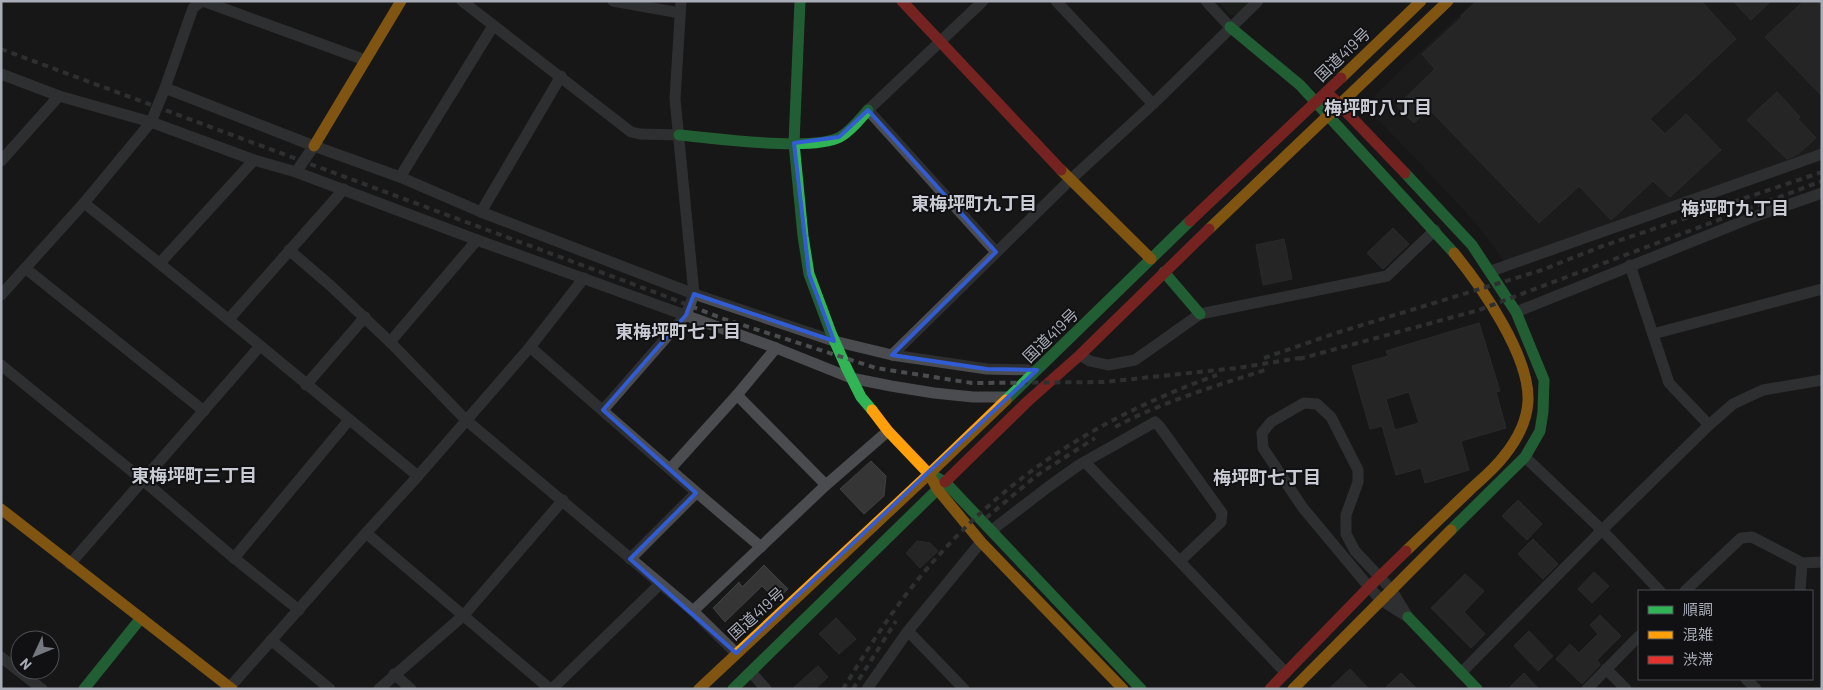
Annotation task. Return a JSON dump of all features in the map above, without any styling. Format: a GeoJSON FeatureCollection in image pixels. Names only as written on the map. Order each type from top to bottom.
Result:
{"type":"FeatureCollection","features":[{"type":"Feature","properties":{"kind":"main road"},"geometry":{"type":"LineString","coordinates":[[314,146],[401,1]]}},
{"type":"Feature","properties":{"kind":"main road"},"geometry":{"type":"LineString","coordinates":[[800,1],[794,143],[803,236],[809,274],[834,341],[851,378],[861,397],[888,431],[929,474],[992,530],[1141,689]]}},
{"type":"Feature","properties":{"kind":"main road"},"geometry":{"type":"LineString","coordinates":[[902,1],[1070,180],[1151,258]]}},
{"type":"Feature","properties":{"kind":"main road","name":"国道419号"},"geometry":{"type":"LineString","coordinates":[[699,689],[929,474],[1151,258],[1421,1]]}},
{"type":"Feature","properties":{"kind":"main road","name":"国道419号"},"geometry":{"type":"LineString","coordinates":[[733,689],[1028,401],[1080,355],[1164,272],[1448,1]]}},
{"type":"Feature","properties":{"kind":"main road"},"geometry":{"type":"LineString","coordinates":[[1230,27],[1300,85],[1463,262],[1498,312],[1525,376],[1528,400],[1523,424],[1514,443],[1503,458],[1380,578],[1368,587],[1270,689]]}},
{"type":"Feature","properties":{"kind":"main road"},"geometry":{"type":"LineString","coordinates":[[1296,688],[1391,589],[1525,457],[1540,431],[1543,412],[1544,380],[1516,312],[1472,245],[1340,105],[1326,92],[1300,85]]}},
{"type":"Feature","properties":{"kind":"main road"},"geometry":{"type":"LineString","coordinates":[[678,135],[817,143],[839,137],[868,110]]}},
{"type":"Feature","properties":{"kind":"main road"},"geometry":{"type":"LineString","coordinates":[[1164,272],[1200,314]]}},
{"type":"Feature","properties":{"kind":"main road"},"geometry":{"type":"LineString","coordinates":[[942,486],[981,542],[1123,689]]}},
{"type":"Feature","properties":{"kind":"main road"},"geometry":{"type":"LineString","coordinates":[[1,509],[231,688]]}},
{"type":"Feature","properties":{"kind":"main road"},"geometry":{"type":"LineString","coordinates":[[1408,617],[1477,689]]}},
{"type":"Feature","properties":{"kind":"main road"},"geometry":{"type":"LineString","coordinates":[[84,689],[141,618]]}},
{"type":"Feature","properties":{"kind":"street"},"geometry":{"type":"LineString","coordinates":[[1,295],[84,203],[150,122],[165,88],[193,8],[202,1],[365,60]]}},
{"type":"Feature","properties":{"kind":"street"},"geometry":{"type":"LineString","coordinates":[[462,1],[631,132],[678,135]]}},
{"type":"Feature","properties":{"kind":"street"},"geometry":{"type":"LineString","coordinates":[[603,410],[686,315],[694,294],[675,99],[680,7],[613,1]]}},
{"type":"Feature","properties":{"kind":"street"},"geometry":{"type":"LineString","coordinates":[[983,1],[868,110],[996,252]]}},
{"type":"Feature","properties":{"kind":"street"},"geometry":{"type":"LineString","coordinates":[[1056,1],[1153,104]]}},
{"type":"Feature","properties":{"kind":"street"},"geometry":{"type":"LineString","coordinates":[[1206,1],[1230,27]]}},
{"type":"Feature","properties":{"kind":"street"},"geometry":{"type":"LineString","coordinates":[[892,356],[1070,180],[1153,104],[1258,1]]}},
{"type":"Feature","properties":{"kind":"street"},"geometry":{"type":"LineString","coordinates":[[400,177],[493,26]]}},
{"type":"Feature","properties":{"kind":"street"},"geometry":{"type":"LineString","coordinates":[[1,74],[59,96],[150,122],[254,160],[344,189],[477,240],[776,348],[851,378],[934,393],[1007,398]]}},
{"type":"Feature","properties":{"kind":"street"},"geometry":{"type":"LineString","coordinates":[[481,212],[561,76]]}},
{"type":"Feature","properties":{"kind":"street"},"geometry":{"type":"LineString","coordinates":[[165,88],[400,177],[481,212],[694,294],[834,341],[892,356],[987,369],[1037,370]]}},
{"type":"Feature","properties":{"kind":"street"},"geometry":{"type":"LineString","coordinates":[[1,161],[59,96]]}},
{"type":"Feature","properties":{"kind":"street"},"geometry":{"type":"LineString","coordinates":[[296,172],[314,146]]}},
{"type":"Feature","properties":{"kind":"street"},"geometry":{"type":"LineString","coordinates":[[1490,271],[1822,154]]}},
{"type":"Feature","properties":{"kind":"street"},"geometry":{"type":"LineString","coordinates":[[160,262],[254,160]]}},
{"type":"Feature","properties":{"kind":"street"},"geometry":{"type":"LineString","coordinates":[[229,319],[344,189]]}},
{"type":"Feature","properties":{"kind":"street"},"geometry":{"type":"LineString","coordinates":[[1516,312],[1756,216],[1822,193]]}},
{"type":"Feature","properties":{"kind":"street"},"geometry":{"type":"LineString","coordinates":[[84,203],[160,262],[418,476]]}},
{"type":"Feature","properties":{"kind":"street"},"geometry":{"type":"LineString","coordinates":[[1080,355],[1090,361],[1108,365],[1135,360],[1200,314],[1387,276],[1435,230]]}},
{"type":"Feature","properties":{"kind":"street"},"geometry":{"type":"LineString","coordinates":[[390,342],[477,240]]}},
{"type":"Feature","properties":{"kind":"street"},"geometry":{"type":"LineString","coordinates":[[289,250],[331,286],[390,342],[466,420],[693,611],[736,653]]}},
{"type":"Feature","properties":{"kind":"street"},"geometry":{"type":"LineString","coordinates":[[1630,265],[1668,383],[1709,425]]}},
{"type":"Feature","properties":{"kind":"street"},"geometry":{"type":"LineString","coordinates":[[25,268],[204,412]]}},
{"type":"Feature","properties":{"kind":"street"},"geometry":{"type":"LineString","coordinates":[[231,688],[271,640],[418,476],[530,347],[584,278]]}},
{"type":"Feature","properties":{"kind":"street"},"geometry":{"type":"LineString","coordinates":[[1653,334],[1822,289]]}},
{"type":"Feature","properties":{"kind":"street"},"geometry":{"type":"LineString","coordinates":[[306,385],[365,318]]}},
{"type":"Feature","properties":{"kind":"street"},"geometry":{"type":"LineString","coordinates":[[70,564],[260,346]]}},
{"type":"Feature","properties":{"kind":"street"},"geometry":{"type":"LineString","coordinates":[[530,347],[761,547]]}},
{"type":"Feature","properties":{"kind":"street"},"geometry":{"type":"LineString","coordinates":[[671,468],[737,396],[776,348]]}},
{"type":"Feature","properties":{"kind":"street"},"geometry":{"type":"LineString","coordinates":[[1,365],[144,480],[234,558],[298,610]]}},
{"type":"Feature","properties":{"kind":"street"},"geometry":{"type":"LineString","coordinates":[[1461,673],[1602,530],[1709,425],[1733,404],[1762,390],[1822,380]]}},
{"type":"Feature","properties":{"kind":"street"},"geometry":{"type":"LineString","coordinates":[[737,396],[826,485]]}},
{"type":"Feature","properties":{"kind":"street"},"geometry":{"type":"LineString","coordinates":[[1304,402],[1317,404],[1331,417],[1358,470],[1358,482],[1346,515],[1346,534],[1355,551],[1391,589],[1408,617],[1381,600],[1368,587],[1303,508],[1262,448],[1262,433],[1271,422],[1304,402]]}},
{"type":"Feature","properties":{"kind":"street"},"geometry":{"type":"LineString","coordinates":[[234,558],[349,420]]}},
{"type":"Feature","properties":{"kind":"street"},"geometry":{"type":"LineString","coordinates":[[992,530],[1048,486],[1085,462],[1155,422],[1222,513],[1221,522],[1180,562]]}},
{"type":"Feature","properties":{"kind":"street"},"geometry":{"type":"LineString","coordinates":[[693,611],[826,485],[888,431]]}},
{"type":"Feature","properties":{"kind":"street"},"geometry":{"type":"LineString","coordinates":[[1525,457],[1602,530],[1659,590]]}},
{"type":"Feature","properties":{"kind":"street"},"geometry":{"type":"LineString","coordinates":[[1085,462],[1286,673]]}},
{"type":"Feature","properties":{"kind":"street"},"geometry":{"type":"LineString","coordinates":[[630,558],[696,492]]}},
{"type":"Feature","properties":{"kind":"street"},"geometry":{"type":"LineString","coordinates":[[379,689],[464,615],[562,500]]}},
{"type":"Feature","properties":{"kind":"street"},"geometry":{"type":"LineString","coordinates":[[366,533],[551,689],[660,584]]}},
{"type":"Feature","properties":{"kind":"street"},"geometry":{"type":"LineString","coordinates":[[1686,590],[1741,538],[1752,537],[1802,563],[1822,562]]}},
{"type":"Feature","properties":{"kind":"street"},"geometry":{"type":"LineString","coordinates":[[867,689],[908,631],[981,542]]}},
{"type":"Feature","properties":{"kind":"street"},"geometry":{"type":"LineString","coordinates":[[1800,590],[1802,563]]}},
{"type":"Feature","properties":{"kind":"street"},"geometry":{"type":"LineString","coordinates":[[908,631],[964,689]]}},
{"type":"Feature","properties":{"kind":"street"},"geometry":{"type":"LineString","coordinates":[[1587,689],[1638,637]]}},
{"type":"Feature","properties":{"kind":"street"},"geometry":{"type":"LineString","coordinates":[[271,640],[330,689]]}},
{"type":"Feature","properties":{"kind":"street"},"geometry":{"type":"LineString","coordinates":[[1,657],[42,689]]}},
{"type":"Feature","properties":{"kind":"street"},"geometry":{"type":"LineString","coordinates":[[1606,669],[1626,689]]}},
{"type":"Feature","properties":{"kind":"street"},"geometry":{"type":"LineString","coordinates":[[751,672],[766,689]]}},
{"type":"Feature","properties":{"kind":"street"},"geometry":{"type":"LineString","coordinates":[[394,674],[411,689]]}},
{"type":"Feature","properties":{"kind":"street"},"geometry":{"type":"LineString","coordinates":[[1747,680],[1756,689]]}},
{"type":"Feature","properties":{"kind":"highlighted area"},"geometry":{"type":"Polygon","coordinates":[[[868,110],[996,252],[892,355],[987,369],[1037,370],[736,653],[630,559],[696,493],[603,410],[686,315],[694,294],[834,341],[809,274],[794,143],[839,137],[868,110]]]}},
{"type":"Feature","properties":{"kind":"shaded area"},"geometry":{"type":"Polygon","coordinates":[[[1218,1],[1251,1],[1236,15],[1230,15],[1218,1]]]}},
{"type":"Feature","properties":{"kind":"shaded area"},"geometry":{"type":"Polygon","coordinates":[[[1474,1],[1822,1],[1822,148],[1504,261],[1480,228],[1376,117],[1375,95],[1474,1]]]}},
{"type":"Feature","properties":{"kind":"building"},"geometry":{"type":"Polygon","coordinates":[[[1477,1],[1701,1],[1736,39],[1650,119],[1665,134],[1686,114],[1721,150],[1670,197],[1653,181],[1611,220],[1579,186],[1539,223],[1429,109],[1414,123],[1397,106],[1435,69],[1422,54],[1477,1]]]}},
{"type":"Feature","properties":{"kind":"building"},"geometry":{"type":"Polygon","coordinates":[[[1733,1],[1771,1],[1751,20],[1733,1]]]}},
{"type":"Feature","properties":{"kind":"building"},"geometry":{"type":"Polygon","coordinates":[[[1804,1],[1822,1],[1822,96],[1765,37],[1804,1]]]}},
{"type":"Feature","properties":{"kind":"building"},"geometry":{"type":"Polygon","coordinates":[[[1777,92],[1816,138],[1798,154],[1787,159],[1747,120],[1777,92]]]}},
{"type":"Feature","properties":{"kind":"building"},"geometry":{"type":"Polygon","coordinates":[[[1393,228],[1409,244],[1383,269],[1367,253],[1393,228]]]}},
{"type":"Feature","properties":{"kind":"building"},"geometry":{"type":"Polygon","coordinates":[[[1284,239],[1292,279],[1263,285],[1256,245],[1284,239]]]}},
{"type":"Feature","properties":{"kind":"building"},"geometry":{"type":"Polygon","coordinates":[[[1479,323],[1500,391],[1496,392],[1506,428],[1461,441],[1469,470],[1425,483],[1421,468],[1396,475],[1382,426],[1370,429],[1352,366],[1388,356],[1386,351],[1479,323]],[[1409,392],[1386,399],[1395,430],[1419,423],[1409,392]]]}},
{"type":"Feature","properties":{"kind":"building"},"geometry":{"type":"Polygon","coordinates":[[[871,461],[886,476],[884,496],[864,514],[840,489],[871,461]]]}},
{"type":"Feature","properties":{"kind":"building"},"geometry":{"type":"Polygon","coordinates":[[[1518,500],[1542,524],[1527,540],[1502,516],[1518,500]]]}},
{"type":"Feature","properties":{"kind":"building"},"geometry":{"type":"Polygon","coordinates":[[[1533,539],[1558,564],[1543,579],[1518,554],[1533,539]]]}},
{"type":"Feature","properties":{"kind":"building"},"geometry":{"type":"Polygon","coordinates":[[[917,541],[930,543],[938,551],[920,568],[906,553],[917,541]]]}},
{"type":"Feature","properties":{"kind":"building"},"geometry":{"type":"Polygon","coordinates":[[[764,565],[788,589],[776,600],[762,586],[725,622],[713,608],[739,582],[742,587],[764,565]]]}},
{"type":"Feature","properties":{"kind":"building"},"geometry":{"type":"Polygon","coordinates":[[[1594,572],[1609,586],[1592,603],[1578,589],[1594,572]]]}},
{"type":"Feature","properties":{"kind":"building"},"geometry":{"type":"Polygon","coordinates":[[[1465,574],[1484,591],[1464,612],[1485,634],[1471,648],[1431,608],[1465,574]]]}},
{"type":"Feature","properties":{"kind":"building"},"geometry":{"type":"Polygon","coordinates":[[[1600,615],[1621,636],[1597,660],[1600,665],[1582,684],[1556,659],[1570,644],[1579,653],[1598,634],[1590,625],[1600,615]]]}},
{"type":"Feature","properties":{"kind":"building"},"geometry":{"type":"Polygon","coordinates":[[[836,618],[856,639],[839,654],[819,634],[836,618]]]}},
{"type":"Feature","properties":{"kind":"building"},"geometry":{"type":"Polygon","coordinates":[[[1529,631],[1553,656],[1538,671],[1514,646],[1529,631]]]}},
{"type":"Feature","properties":{"kind":"building"},"geometry":{"type":"Polygon","coordinates":[[[818,666],[828,677],[815,689],[792,689],[818,666]]]}},
{"type":"Feature","properties":{"kind":"building"},"geometry":{"type":"Polygon","coordinates":[[[1350,669],[1369,689],[1329,689],[1350,669]]]}},
{"type":"Feature","properties":{"kind":"building"},"geometry":{"type":"Polygon","coordinates":[[[1401,673],[1417,689],[1384,689],[1401,673]]]}},
{"type":"Feature","properties":{"kind":"building"},"geometry":{"type":"Polygon","coordinates":[[[1524,673],[1539,689],[1508,689],[1524,673]]]}},
{"type":"Feature","properties":{"kind":"railway"},"geometry":{"type":"LineString","coordinates":[[1,49],[724,319],[876,368],[972,383],[1104,382],[1237,368],[1306,357]]}},
{"type":"Feature","properties":{"kind":"railway"},"geometry":{"type":"LineString","coordinates":[[1264,358],[1336,333],[1542,270],[1600,247],[1822,172]]}},
{"type":"Feature","properties":{"kind":"railway"},"geometry":{"type":"LineString","coordinates":[[1299,359],[1479,310],[1822,181]]}},
{"type":"Feature","properties":{"kind":"railway"},"geometry":{"type":"LineString","coordinates":[[1115,427],[1152,409],[1268,369]]}},
{"type":"Feature","properties":{"kind":"railway"},"geometry":{"type":"LineString","coordinates":[[843,689],[909,590],[951,542],[1018,481],[1054,455],[1092,432],[1173,392],[1217,375]]}},
{"type":"Feature","properties":{"kind":"railway"},"geometry":{"type":"LineString","coordinates":[[986,518],[1036,476],[1095,438]]}},
{"type":"Feature","properties":{"kind":"railway"},"geometry":{"type":"LineString","coordinates":[[853,689],[896,621]]}},
{"type":"Feature","properties":{"kind":"traffic: fast"},"geometry":{"type":"LineString","coordinates":[[800,1],[794,143],[803,236],[809,274],[847,369],[861,397],[872,410]]}},
{"type":"Feature","properties":{"kind":"traffic: fast"},"geometry":{"type":"LineString","coordinates":[[1230,27],[1300,85],[1454,253]]}},
{"type":"Feature","properties":{"kind":"traffic: fast"},"geometry":{"type":"LineString","coordinates":[[679,135],[786,144],[826,141],[840,137],[855,125],[868,110]]}},
{"type":"Feature","properties":{"kind":"traffic: fast"},"geometry":{"type":"LineString","coordinates":[[1405,173],[1472,245],[1516,312],[1544,380],[1543,412],[1540,431],[1525,457],[1451,530]]}},
{"type":"Feature","properties":{"kind":"traffic: fast"},"geometry":{"type":"LineString","coordinates":[[1006,400],[1190,221]]}},
{"type":"Feature","properties":{"kind":"traffic: fast"},"geometry":{"type":"LineString","coordinates":[[1164,272],[1200,314]]}},
{"type":"Feature","properties":{"kind":"traffic: fast"},"geometry":{"type":"LineString","coordinates":[[936,477],[945,482],[1141,689]]}},
{"type":"Feature","properties":{"kind":"traffic: fast"},"geometry":{"type":"LineString","coordinates":[[733,689],[945,482]]}},
{"type":"Feature","properties":{"kind":"traffic: fast"},"geometry":{"type":"LineString","coordinates":[[1408,617],[1477,689]]}},
{"type":"Feature","properties":{"kind":"traffic: fast"},"geometry":{"type":"LineString","coordinates":[[84,689],[141,618]]}},
{"type":"Feature","properties":{"kind":"traffic: slow"},"geometry":{"type":"LineString","coordinates":[[314,146],[401,1]]}},
{"type":"Feature","properties":{"kind":"traffic: slow"},"geometry":{"type":"LineString","coordinates":[[1341,78],[1421,1]]}},
{"type":"Feature","properties":{"kind":"traffic: slow"},"geometry":{"type":"LineString","coordinates":[[1209,229],[1448,1]]}},
{"type":"Feature","properties":{"kind":"traffic: slow"},"geometry":{"type":"LineString","coordinates":[[1061,170],[1151,259]]}},
{"type":"Feature","properties":{"kind":"traffic: slow"},"geometry":{"type":"LineString","coordinates":[[1406,551],[1489,473],[1509,450],[1517,437],[1527,408],[1527,383],[1513,343],[1490,302],[1454,253]]}},
{"type":"Feature","properties":{"kind":"traffic: slow"},"geometry":{"type":"LineString","coordinates":[[699,689],[1006,400]]}},
{"type":"Feature","properties":{"kind":"traffic: slow"},"geometry":{"type":"LineString","coordinates":[[872,410],[888,431],[929,474],[938,490],[981,542],[1123,689]]}},
{"type":"Feature","properties":{"kind":"traffic: slow"},"geometry":{"type":"LineString","coordinates":[[1,509],[232,689]]}},
{"type":"Feature","properties":{"kind":"traffic: slow"},"geometry":{"type":"LineString","coordinates":[[1293,689],[1451,530]]}},
{"type":"Feature","properties":{"kind":"traffic: jam"},"geometry":{"type":"LineString","coordinates":[[902,1],[1061,170]]}},
{"type":"Feature","properties":{"kind":"traffic: jam"},"geometry":{"type":"LineString","coordinates":[[1190,221],[1341,78]]}},
{"type":"Feature","properties":{"kind":"traffic: jam"},"geometry":{"type":"LineString","coordinates":[[1332,97],[1405,173]]}},
{"type":"Feature","properties":{"kind":"traffic: jam"},"geometry":{"type":"LineString","coordinates":[[945,482],[1028,401],[1080,355],[1209,229]]}},
{"type":"Feature","properties":{"kind":"traffic: jam"},"geometry":{"type":"LineString","coordinates":[[1270,689],[1406,551]]}},
{"type":"Feature","properties":{"kind":"district","name":"梅坪町八丁目"},"geometry":{"type":"Point","coordinates":[1378,107]}},
{"type":"Feature","properties":{"kind":"district","name":"東梅坪町九丁目"},"geometry":{"type":"Point","coordinates":[974,203]}},
{"type":"Feature","properties":{"kind":"district","name":"梅坪町九丁目"},"geometry":{"type":"Point","coordinates":[1735,208]}},
{"type":"Feature","properties":{"kind":"district","name":"東梅坪町七丁目"},"geometry":{"type":"Point","coordinates":[678,331]}},
{"type":"Feature","properties":{"kind":"district","name":"東梅坪町三丁目"},"geometry":{"type":"Point","coordinates":[194,475]}},
{"type":"Feature","properties":{"kind":"district","name":"梅坪町七丁目"},"geometry":{"type":"Point","coordinates":[1267,477]}}]}
